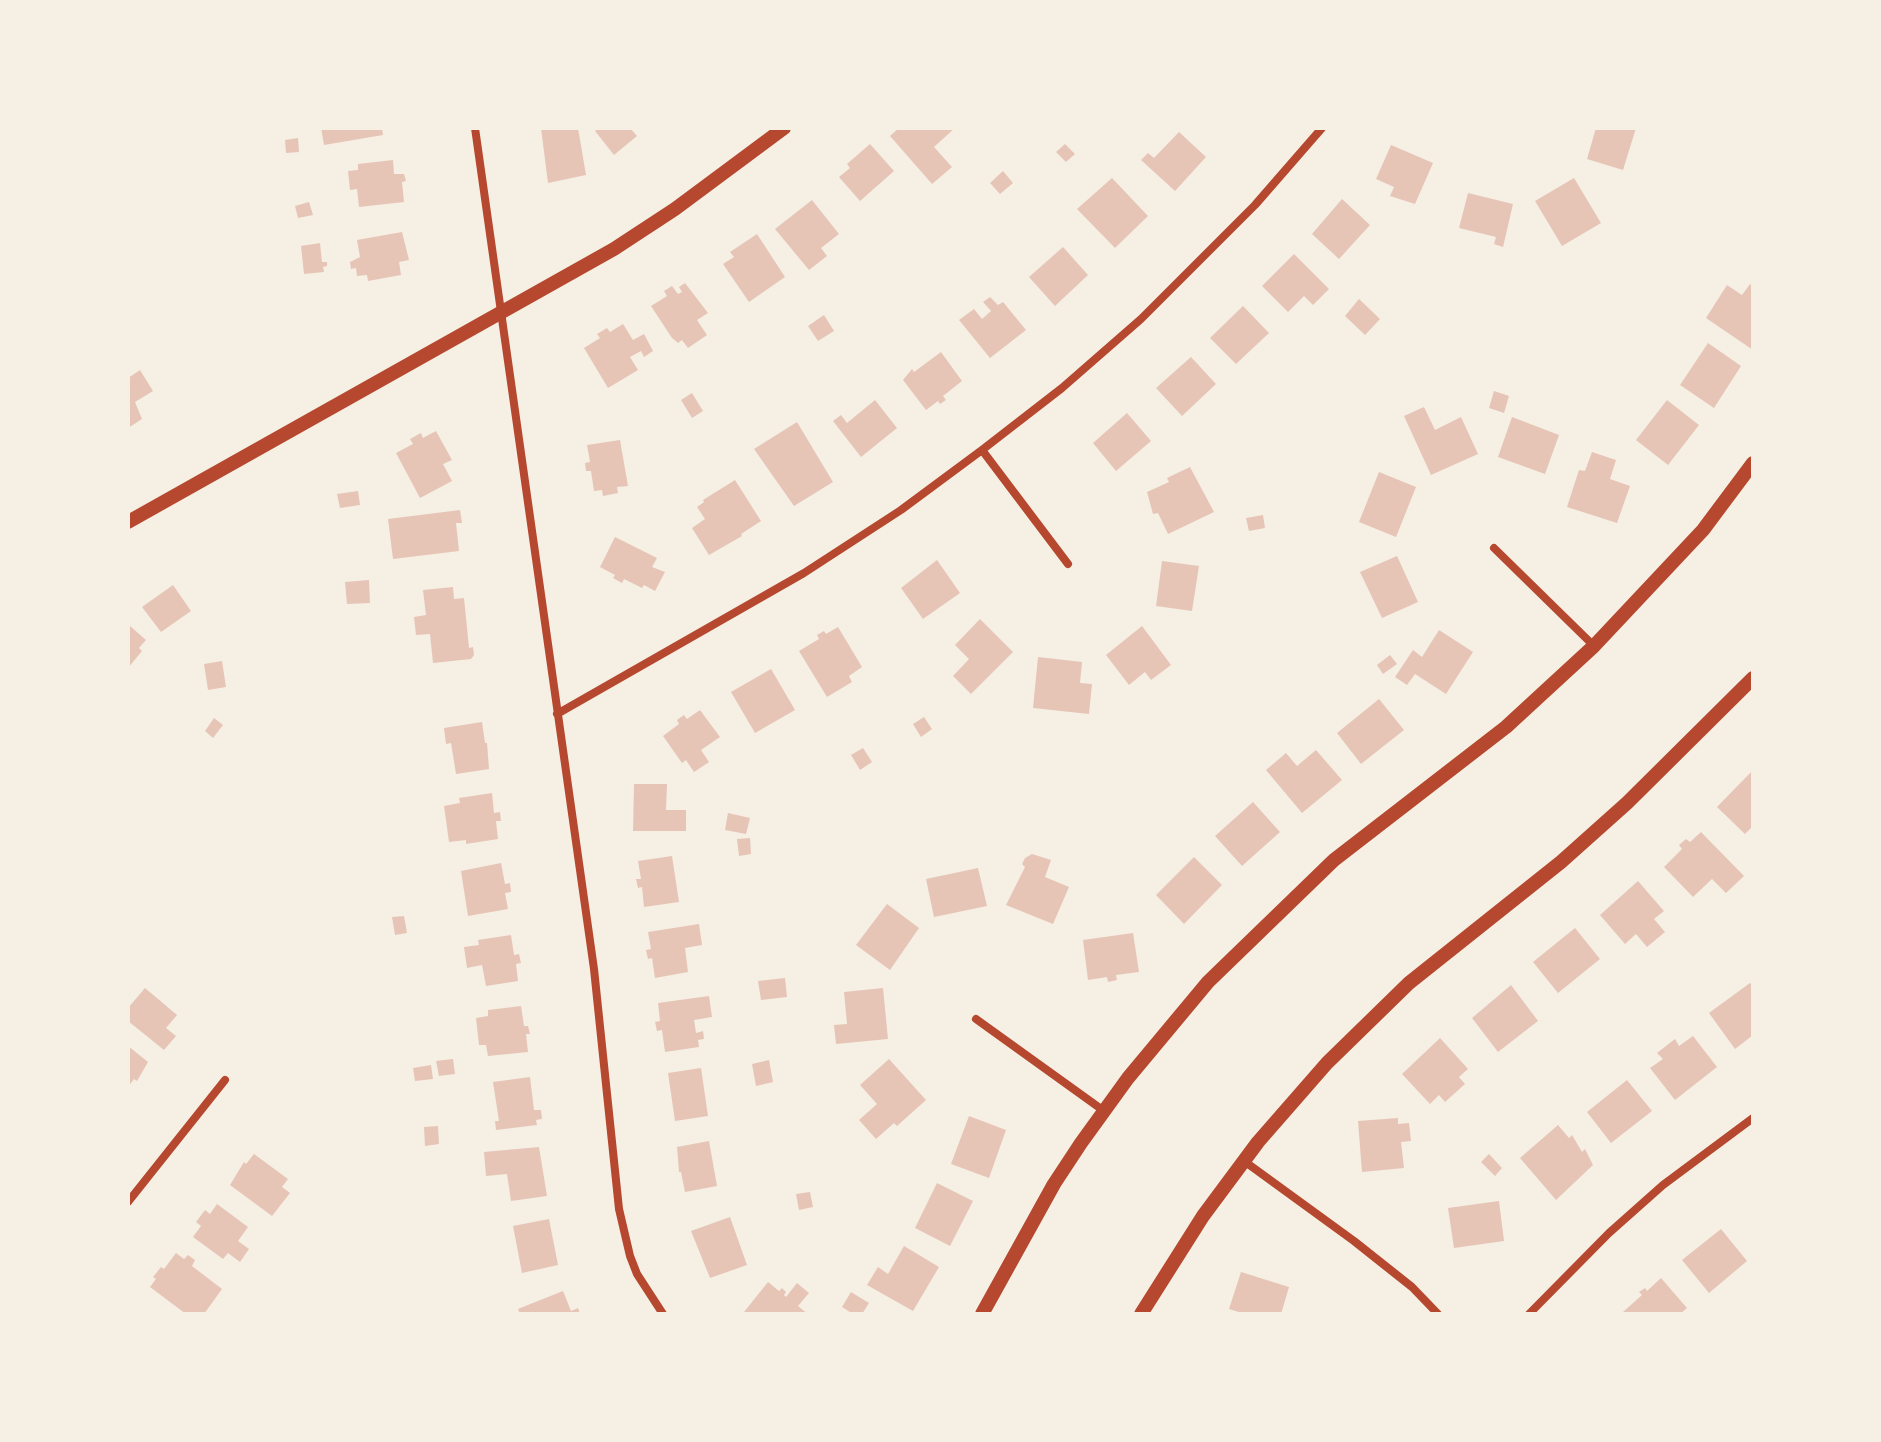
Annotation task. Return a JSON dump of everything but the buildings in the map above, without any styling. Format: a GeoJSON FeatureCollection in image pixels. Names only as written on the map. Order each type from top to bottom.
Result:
{"type":"FeatureCollection","features":[{"type":"Feature","properties":{"kind":"street"},"geometry":{"type":"LineString","coordinates":[[475,128],[594,969],[619,1209],[637,1274],[663,1314]]}},
{"type":"Feature","properties":{"kind":"street"},"geometry":{"type":"LineString","coordinates":[[128,522],[614,249],[784,128]]}},
{"type":"Feature","properties":{"kind":"street"},"geometry":{"type":"LineString","coordinates":[[557,714],[804,573],[901,510],[982,450],[1062,388],[1141,319],[1255,205],[1322,128]]}},
{"type":"Feature","properties":{"kind":"street"},"geometry":{"type":"LineString","coordinates":[[982,450],[1068,564]]}},
{"type":"Feature","properties":{"kind":"street"},"geometry":{"type":"LineString","coordinates":[[982,1314],[1054,1184],[1104,1111],[1128,1078],[1233,955],[1334,860],[1506,727],[1594,646],[1703,530],[1753,463]]}},
{"type":"Feature","properties":{"kind":"street"},"geometry":{"type":"LineString","coordinates":[[1494,548],[1594,646]]}},
{"type":"Feature","properties":{"kind":"street"},"geometry":{"type":"LineString","coordinates":[[1141,1314],[1203,1216],[1244,1161],[1327,1063],[1409,983],[1561,862],[1616,813],[1753,678]]}},
{"type":"Feature","properties":{"kind":"street"},"geometry":{"type":"LineString","coordinates":[[976,1019],[1104,1111]]}},
{"type":"Feature","properties":{"kind":"street"},"geometry":{"type":"LineString","coordinates":[[128,1202],[225,1080]]}},
{"type":"Feature","properties":{"kind":"street"},"geometry":{"type":"LineString","coordinates":[[1529,1314],[1609,1233],[1663,1185],[1753,1118]]}},
{"type":"Feature","properties":{"kind":"street"},"geometry":{"type":"LineString","coordinates":[[1244,1161],[1354,1241],[1412,1287],[1438,1314]]}}]}
